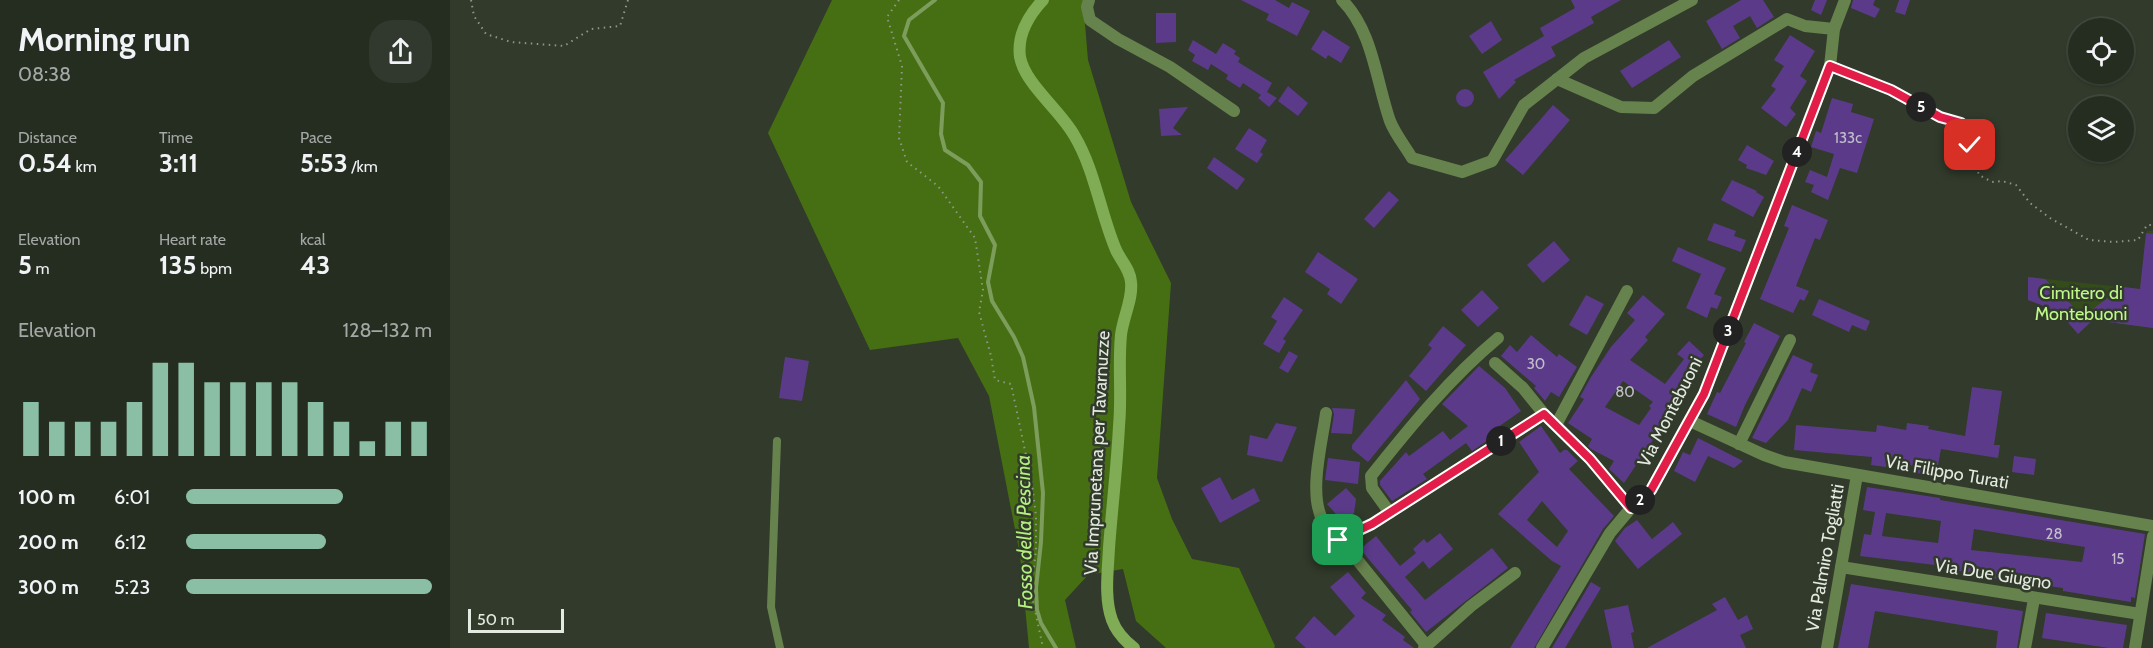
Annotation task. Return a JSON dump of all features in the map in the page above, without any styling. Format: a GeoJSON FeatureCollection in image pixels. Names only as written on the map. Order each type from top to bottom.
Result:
{"type":"FeatureCollection","features":[{"type":"Feature","properties":{"kind":"main road","name":"Via Imprunetana per Tavarnuzze"},"geometry":{"type":"LineString","coordinates":[[1043,0],[1024,27],[1020,57],[1027,74],[1074,135],[1094,179],[1116,249],[1130,273],[1132,290],[1121,336],[1120,423],[1108,568],[1108,601],[1112,620],[1118,632],[1134,648]]}},
{"type":"Feature","properties":{"kind":"street"},"geometry":{"type":"LineString","coordinates":[[1089,0],[1087,7],[1090,20],[1118,39],[1170,67],[1234,111]]}},
{"type":"Feature","properties":{"kind":"street"},"geometry":{"type":"LineString","coordinates":[[1342,0],[1360,25],[1391,124],[1412,158],[1462,172],[1492,161],[1524,105],[1584,58],[1692,0]]}},
{"type":"Feature","properties":{"kind":"street","name":"Via Montebuoni"},"geometry":{"type":"LineString","coordinates":[[1542,648],[1610,533],[1631,508],[1651,490],[1704,394],[1830,66],[1834,29],[1845,0]]}},
{"type":"Feature","properties":{"kind":"street"},"geometry":{"type":"LineString","coordinates":[[1557,80],[1621,107],[1654,108],[1694,76],[1787,19],[1805,26],[1834,29]]}},
{"type":"Feature","properties":{"kind":"street"},"geometry":{"type":"LineString","coordinates":[[1556,425],[1627,291]]}},
{"type":"Feature","properties":{"kind":"street"},"geometry":{"type":"LineString","coordinates":[[1390,513],[1372,488],[1371,476],[1423,413],[1475,357],[1498,338]]}},
{"type":"Feature","properties":{"kind":"street"},"geometry":{"type":"LineString","coordinates":[[1739,444],[1790,340]]}},
{"type":"Feature","properties":{"kind":"street"},"geometry":{"type":"LineString","coordinates":[[1495,363],[1523,388],[1544,414],[1590,459],[1631,508]]}},
{"type":"Feature","properties":{"kind":"street"},"geometry":{"type":"LineString","coordinates":[[1326,412],[1316,500],[1323,521],[1338,540],[1390,513],[1544,414]]}},
{"type":"Feature","properties":{"kind":"street","name":"Via Filippo Turati"},"geometry":{"type":"LineString","coordinates":[[1690,421],[1784,462],[2153,526]]}},
{"type":"Feature","properties":{"kind":"street","name":"Via Palmiro Togliatti"},"geometry":{"type":"LineString","coordinates":[[1827,648],[1857,475]]}},
{"type":"Feature","properties":{"kind":"street"},"geometry":{"type":"LineString","coordinates":[[2135,648],[2153,536]]}},
{"type":"Feature","properties":{"kind":"street"},"geometry":{"type":"LineString","coordinates":[[1346,546],[1425,647],[1471,606],[1515,573]]}},
{"type":"Feature","properties":{"kind":"street","name":"Via Due Giugno"},"geometry":{"type":"LineString","coordinates":[[1841,567],[2140,614]]}},
{"type":"Feature","properties":{"kind":"street"},"geometry":{"type":"LineString","coordinates":[[2025,648],[2034,599]]}},
{"type":"Feature","properties":{"kind":"lane"},"geometry":{"type":"LineString","coordinates":[[1830,66],[1891,90],[1940,117]]}},
{"type":"Feature","properties":{"kind":"lane"},"geometry":{"type":"LineString","coordinates":[[777,441],[771,607],[780,648]]}},
{"type":"Feature","properties":{"kind":"path"},"geometry":{"type":"LineString","coordinates":[[471,0],[474,16],[486,34],[511,42],[564,46],[591,29],[620,26],[628,0]]}},
{"type":"Feature","properties":{"kind":"path"},"geometry":{"type":"LineString","coordinates":[[899,0],[887,17],[902,66],[899,138],[907,162],[938,186],[975,238],[983,290],[979,312],[983,334],[991,356],[995,380],[1011,384],[1032,484],[1036,516],[1036,550],[1030,591],[1043,648]]}},
{"type":"Feature","properties":{"kind":"path"},"geometry":{"type":"LineString","coordinates":[[1940,117],[1961,123],[1969,132],[1970,145],[1979,175],[1992,182],[2002,181],[2016,185],[2030,203],[2050,218],[2089,240],[2114,242],[2138,240],[2147,225],[2153,225]]}},
{"type":"Feature","properties":{"kind":"green space"},"geometry":{"type":"Polygon","coordinates":[[[832,0],[1083,0],[1088,60],[1131,202],[1171,283],[1157,478],[1172,519],[1192,559],[1239,568],[1274,648],[1166,648],[1136,621],[1123,569],[1088,575],[1065,600],[1076,648],[1029,648],[1020,555],[989,396],[958,338],[870,350],[768,133],[832,0]]]}},
{"type":"Feature","properties":{"kind":"green space","name":"Cimitero di Montebuoni"},"geometry":{"type":"Polygon","coordinates":[[[2147,231],[2153,231],[2153,328],[2093,320],[2078,334],[2059,312],[2028,300],[2028,277],[2140,289],[2147,231]]]}},
{"type":"Feature","properties":{"kind":"building"},"geometry":{"type":"Polygon","coordinates":[[[1241,0],[1275,0],[1289,8],[1292,2],[1310,11],[1297,36],[1266,20],[1269,14],[1241,0]]]}},
{"type":"Feature","properties":{"kind":"building"},"geometry":{"type":"Polygon","coordinates":[[[1571,0],[1621,0],[1591,17],[1594,23],[1551,47],[1556,56],[1514,80],[1516,82],[1499,99],[1483,72],[1544,36],[1540,28],[1575,8],[1571,0]]]}},
{"type":"Feature","properties":{"kind":"building"},"geometry":{"type":"Polygon","coordinates":[[[1741,0],[1763,0],[1774,17],[1757,28],[1750,16],[1733,26],[1740,38],[1722,49],[1706,21],[1741,0]]]}},
{"type":"Feature","properties":{"kind":"building"},"geometry":{"type":"Polygon","coordinates":[[[1815,0],[1827,0],[1821,15],[1811,10],[1815,0]]]}},
{"type":"Feature","properties":{"kind":"building"},"geometry":{"type":"Polygon","coordinates":[[[1853,0],[1875,0],[1873,5],[1880,9],[1875,18],[1851,8],[1853,0]]]}},
{"type":"Feature","properties":{"kind":"building"},"geometry":{"type":"Polygon","coordinates":[[[1899,0],[1910,0],[1905,15],[1895,12],[1899,0]]]}},
{"type":"Feature","properties":{"kind":"building"},"geometry":{"type":"Polygon","coordinates":[[[1156,13],[1176,13],[1176,42],[1156,43],[1156,13]]]}},
{"type":"Feature","properties":{"kind":"building"},"geometry":{"type":"Polygon","coordinates":[[[1491,21],[1502,40],[1482,54],[1469,36],[1491,21]]]}},
{"type":"Feature","properties":{"kind":"building"},"geometry":{"type":"Polygon","coordinates":[[[1323,30],[1350,47],[1341,63],[1328,55],[1326,59],[1311,49],[1323,30]]]}},
{"type":"Feature","properties":{"kind":"building"},"geometry":{"type":"Polygon","coordinates":[[[1790,35],[1815,51],[1800,76],[1807,81],[1790,108],[1796,114],[1786,127],[1761,108],[1776,89],[1771,86],[1784,66],[1774,60],[1790,35]]]}},
{"type":"Feature","properties":{"kind":"building"},"geometry":{"type":"Polygon","coordinates":[[[1193,40],[1216,54],[1223,43],[1236,51],[1234,54],[1240,58],[1238,62],[1272,83],[1267,92],[1277,98],[1269,107],[1258,98],[1261,95],[1243,83],[1240,88],[1226,79],[1228,75],[1211,64],[1208,70],[1192,61],[1195,55],[1188,50],[1193,40]]]}},
{"type":"Feature","properties":{"kind":"building"},"geometry":{"type":"Polygon","coordinates":[[[1669,40],[1681,57],[1632,88],[1620,71],[1669,40]]]}},
{"type":"Feature","properties":{"kind":"building"},"geometry":{"type":"Polygon","coordinates":[[[1288,86],[1308,103],[1298,116],[1278,101],[1288,86]]]}},
{"type":"Feature","properties":{"kind":"building"},"geometry":{"type":"Polygon","coordinates":[[[1465,89],[1471,92],[1474,98],[1471,104],[1465,107],[1459,104],[1456,98],[1459,92],[1465,89]]]}},
{"type":"Feature","properties":{"kind":"building"},"geometry":{"type":"Polygon","coordinates":[[[1832,98],[1853,104],[1851,112],[1874,119],[1857,173],[1840,168],[1828,200],[1811,192],[1814,185],[1805,182],[1810,170],[1827,177],[1834,154],[1811,147],[1816,131],[1821,133],[1832,98]]]}},
{"type":"Feature","properties":{"kind":"building"},"geometry":{"type":"Polygon","coordinates":[[[1553,105],[1570,120],[1523,175],[1505,160],[1553,105]]]}},
{"type":"Feature","properties":{"kind":"building"},"geometry":{"type":"Polygon","coordinates":[[[1188,107],[1173,128],[1182,135],[1161,136],[1159,109],[1188,107]]]}},
{"type":"Feature","properties":{"kind":"building"},"geometry":{"type":"Polygon","coordinates":[[[1249,128],[1267,140],[1260,152],[1263,154],[1257,163],[1235,149],[1249,128]]]}},
{"type":"Feature","properties":{"kind":"building"},"geometry":{"type":"Polygon","coordinates":[[[1747,145],[1774,161],[1766,175],[1746,168],[1747,165],[1738,160],[1747,145]]]}},
{"type":"Feature","properties":{"kind":"building"},"geometry":{"type":"Polygon","coordinates":[[[1214,157],[1245,179],[1237,190],[1207,168],[1214,157]]]}},
{"type":"Feature","properties":{"kind":"building"},"geometry":{"type":"Polygon","coordinates":[[[1732,180],[1757,191],[1764,197],[1753,217],[1721,200],[1732,180]]]}},
{"type":"Feature","properties":{"kind":"building"},"geometry":{"type":"Polygon","coordinates":[[[1389,191],[1399,200],[1374,228],[1364,219],[1389,191]]]}},
{"type":"Feature","properties":{"kind":"building"},"geometry":{"type":"Polygon","coordinates":[[[1792,205],[1828,220],[1820,240],[1815,238],[1796,286],[1809,291],[1804,301],[1800,299],[1793,313],[1760,299],[1789,228],[1784,226],[1792,205]]]}},
{"type":"Feature","properties":{"kind":"building"},"geometry":{"type":"Polygon","coordinates":[[[1714,223],[1736,231],[1734,236],[1746,240],[1741,252],[1707,240],[1714,223]]]}},
{"type":"Feature","properties":{"kind":"building","name":"Cimitero di Montebuoni"},"geometry":{"type":"Polygon","coordinates":[[[2146,233],[2153,234],[2153,328],[2093,320],[2078,334],[2059,312],[2028,300],[2028,277],[2045,279],[2083,316],[2123,287],[2140,289],[2146,233]]]}},
{"type":"Feature","properties":{"kind":"building"},"geometry":{"type":"Polygon","coordinates":[[[1554,241],[1570,260],[1543,283],[1527,265],[1554,241]]]}},
{"type":"Feature","properties":{"kind":"building"},"geometry":{"type":"Polygon","coordinates":[[[1678,247],[1726,268],[1714,294],[1722,297],[1717,309],[1711,307],[1707,318],[1686,308],[1701,274],[1672,261],[1678,247]]]}},
{"type":"Feature","properties":{"kind":"building"},"geometry":{"type":"Polygon","coordinates":[[[1318,252],[1358,279],[1341,304],[1327,294],[1330,289],[1305,272],[1318,252]]]}},
{"type":"Feature","properties":{"kind":"building"},"geometry":{"type":"Polygon","coordinates":[[[1482,290],[1499,308],[1478,327],[1461,310],[1482,290]]]}},
{"type":"Feature","properties":{"kind":"building"},"geometry":{"type":"Polygon","coordinates":[[[1586,295],[1604,304],[1587,335],[1569,325],[1586,295]]]}},
{"type":"Feature","properties":{"kind":"building"},"geometry":{"type":"Polygon","coordinates":[[[1643,295],[1665,314],[1645,337],[1648,340],[1630,360],[1665,384],[1684,359],[1677,354],[1689,341],[1704,355],[1685,376],[1694,384],[1624,483],[1609,469],[1614,461],[1591,449],[1588,446],[1592,439],[1568,423],[1584,399],[1580,397],[1591,377],[1611,347],[1635,320],[1627,313],[1643,295]],[[1623,381],[1605,407],[1639,425],[1653,402],[1623,381]]]}},
{"type":"Feature","properties":{"kind":"building"},"geometry":{"type":"Polygon","coordinates":[[[1284,297],[1303,310],[1283,339],[1286,341],[1279,353],[1263,344],[1277,321],[1271,317],[1284,297]]]}},
{"type":"Feature","properties":{"kind":"building"},"geometry":{"type":"Polygon","coordinates":[[[1819,299],[1870,321],[1866,331],[1852,325],[1849,332],[1812,315],[1819,299]]]}},
{"type":"Feature","properties":{"kind":"building"},"geometry":{"type":"Polygon","coordinates":[[[1754,323],[1780,336],[1736,427],[1707,414],[1717,392],[1720,393],[1746,343],[1744,342],[1754,323]]]}},
{"type":"Feature","properties":{"kind":"building"},"geometry":{"type":"Polygon","coordinates":[[[1443,326],[1466,345],[1426,391],[1409,376],[1432,348],[1428,345],[1443,326]]]}},
{"type":"Feature","properties":{"kind":"building"},"geometry":{"type":"Polygon","coordinates":[[[1531,335],[1557,357],[1559,354],[1577,367],[1559,397],[1551,392],[1545,401],[1534,388],[1536,386],[1501,356],[1510,345],[1517,352],[1531,335]]]}},
{"type":"Feature","properties":{"kind":"building"},"geometry":{"type":"Polygon","coordinates":[[[1289,351],[1298,356],[1288,373],[1279,368],[1289,351]]]}},
{"type":"Feature","properties":{"kind":"building"},"geometry":{"type":"Polygon","coordinates":[[[1793,355],[1813,364],[1810,372],[1818,375],[1811,392],[1802,388],[1788,420],[1766,443],[1752,438],[1793,355]]]}},
{"type":"Feature","properties":{"kind":"building"},"geometry":{"type":"Polygon","coordinates":[[[785,357],[809,361],[802,401],[779,398],[785,357]]]}},
{"type":"Feature","properties":{"kind":"building"},"geometry":{"type":"Polygon","coordinates":[[[1479,366],[1505,388],[1521,411],[1491,432],[1494,436],[1472,451],[1466,443],[1423,474],[1427,479],[1392,501],[1380,485],[1380,481],[1406,452],[1409,456],[1443,431],[1450,440],[1468,426],[1442,404],[1479,366]]]}},
{"type":"Feature","properties":{"kind":"building"},"geometry":{"type":"Polygon","coordinates":[[[1406,380],[1420,399],[1368,462],[1352,449],[1352,445],[1406,380]]]}},
{"type":"Feature","properties":{"kind":"building"},"geometry":{"type":"Polygon","coordinates":[[[1972,387],[2002,391],[1994,445],[2000,445],[1998,458],[1941,449],[1936,476],[1917,473],[1919,467],[1886,461],[1886,467],[1871,465],[1872,457],[1794,450],[1796,425],[1876,432],[1877,425],[1906,430],[1907,423],[1929,426],[1928,429],[1965,436],[1972,387]]]}},
{"type":"Feature","properties":{"kind":"building"},"geometry":{"type":"Polygon","coordinates":[[[1332,408],[1355,409],[1352,434],[1331,433],[1334,414],[1332,408]]]}},
{"type":"Feature","properties":{"kind":"building"},"geometry":{"type":"Polygon","coordinates":[[[1276,423],[1297,427],[1282,462],[1247,455],[1250,435],[1267,439],[1276,423]]]}},
{"type":"Feature","properties":{"kind":"building"},"geometry":{"type":"Polygon","coordinates":[[[1541,426],[1560,453],[1567,450],[1578,461],[1569,469],[1614,516],[1603,529],[1534,648],[1510,648],[1561,566],[1552,561],[1498,514],[1539,472],[1519,442],[1541,426]],[[1542,501],[1527,520],[1557,547],[1568,531],[1542,501]]]}},
{"type":"Feature","properties":{"kind":"building"},"geometry":{"type":"Polygon","coordinates":[[[1698,438],[1743,461],[1734,468],[1708,456],[1695,482],[1674,471],[1683,452],[1690,455],[1698,438]]]}},
{"type":"Feature","properties":{"kind":"building"},"geometry":{"type":"Polygon","coordinates":[[[2014,456],[2036,459],[2034,475],[2012,472],[2014,456]]]}},
{"type":"Feature","properties":{"kind":"building"},"geometry":{"type":"Polygon","coordinates":[[[1328,458],[1360,462],[1358,484],[1325,480],[1328,458]]]}},
{"type":"Feature","properties":{"kind":"building"},"geometry":{"type":"Polygon","coordinates":[[[1220,477],[1232,500],[1254,488],[1260,501],[1220,523],[1201,488],[1220,477]]]}},
{"type":"Feature","properties":{"kind":"building"},"geometry":{"type":"Polygon","coordinates":[[[1867,487],[2145,534],[2135,598],[2131,597],[2131,602],[2063,591],[2063,588],[1983,577],[1983,574],[1935,568],[1935,565],[1860,556],[1864,534],[1871,535],[1875,512],[1863,510],[1867,487]],[[1886,513],[1882,536],[1938,543],[1941,521],[1886,513]],[[1974,529],[1971,550],[2082,562],[2085,547],[1974,529]]]}},
{"type":"Feature","properties":{"kind":"building"},"geometry":{"type":"Polygon","coordinates":[[[1346,488],[1356,499],[1354,513],[1343,522],[1327,504],[1346,488]]]}},
{"type":"Feature","properties":{"kind":"building"},"geometry":{"type":"Polygon","coordinates":[[[1637,520],[1652,539],[1673,522],[1682,534],[1638,569],[1615,541],[1625,528],[1637,520]]]}},
{"type":"Feature","properties":{"kind":"building"},"geometry":{"type":"Polygon","coordinates":[[[1440,533],[1453,549],[1429,569],[1423,561],[1405,577],[1425,600],[1492,548],[1508,568],[1426,632],[1410,612],[1412,610],[1360,549],[1376,536],[1400,566],[1416,553],[1413,549],[1424,539],[1427,543],[1440,533]]]}},
{"type":"Feature","properties":{"kind":"building"},"geometry":{"type":"Polygon","coordinates":[[[1348,572],[1366,593],[1361,598],[1386,615],[1382,620],[1405,637],[1403,640],[1414,648],[1306,648],[1295,638],[1314,616],[1335,636],[1355,616],[1330,587],[1348,572]]]}},
{"type":"Feature","properties":{"kind":"building"},"geometry":{"type":"Polygon","coordinates":[[[1591,582],[1601,588],[1565,648],[1552,648],[1591,582]]]}},
{"type":"Feature","properties":{"kind":"building"},"geometry":{"type":"Polygon","coordinates":[[[1851,584],[2023,611],[2017,648],[1996,648],[1998,631],[1875,611],[1868,648],[1838,648],[1851,584]]]}},
{"type":"Feature","properties":{"kind":"building"},"geometry":{"type":"Polygon","coordinates":[[[1725,597],[1738,620],[1747,615],[1753,629],[1740,635],[1746,648],[1647,648],[1717,610],[1712,604],[1725,597]]]}},
{"type":"Feature","properties":{"kind":"building"},"geometry":{"type":"Polygon","coordinates":[[[1628,605],[1634,632],[1631,633],[1634,648],[1612,648],[1604,610],[1628,605]]]}},
{"type":"Feature","properties":{"kind":"building"},"geometry":{"type":"Polygon","coordinates":[[[2046,613],[2127,625],[2123,648],[2042,638],[2046,613]]]}},
{"type":"Feature","properties":{"kind":"waterway","name":"Fosso della Pescina"},"geometry":{"type":"LineString","coordinates":[[935,0],[909,20],[904,36],[943,103],[941,134],[945,150],[968,165],[981,182],[980,216],[995,245],[988,282],[992,301],[1014,337],[1023,357],[1034,407],[1043,493],[1036,588],[1037,610],[1041,623],[1056,648]]}},
{"type":"Feature","properties":{"kind":"route"},"geometry":{"type":"LineString","coordinates":[[1338,540],[1372,524],[1544,414],[1590,459],[1631,508],[1651,490],[1704,394],[1830,66],[1891,90],[1940,117],[1961,123],[1969,132],[1970,145]]}}]}
